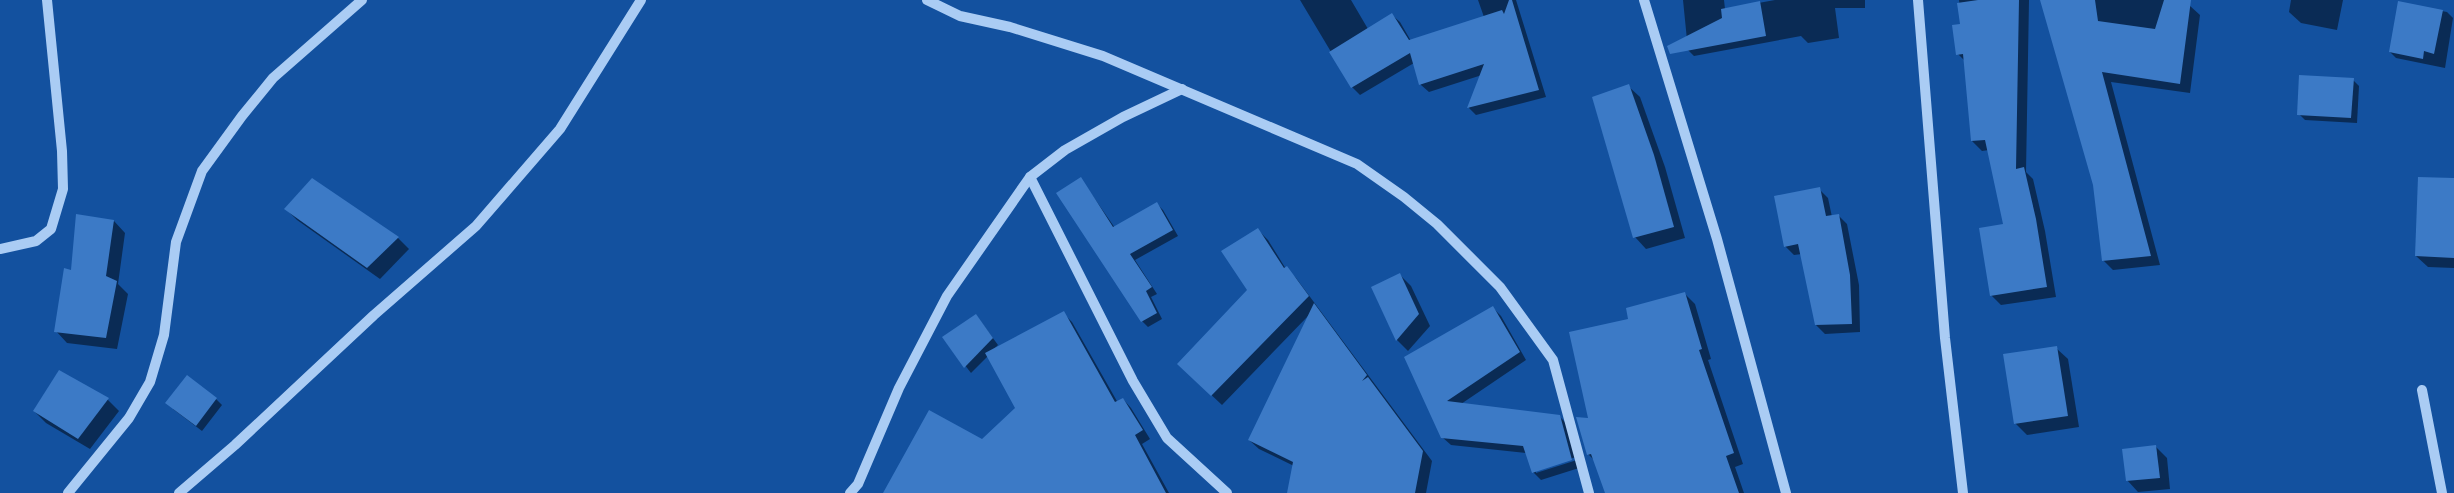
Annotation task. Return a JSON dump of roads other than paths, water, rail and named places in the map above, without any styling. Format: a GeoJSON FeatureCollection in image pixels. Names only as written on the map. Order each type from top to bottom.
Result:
{"type":"FeatureCollection","features":[{"type":"Feature","properties":{"kind":"street"},"geometry":{"type":"LineString","coordinates":[[0,249],[36,241],[51,229],[63,189],[62,151],[47,0]]}},
{"type":"Feature","properties":{"kind":"street"},"geometry":{"type":"LineString","coordinates":[[68,493],[129,418],[150,382],[164,335],[176,242],[202,171],[273,78],[362,0]]}},
{"type":"Feature","properties":{"kind":"street"},"geometry":{"type":"LineString","coordinates":[[179,493],[235,445],[374,315],[476,226],[560,129],[641,0]]}},
{"type":"Feature","properties":{"kind":"street"},"geometry":{"type":"LineString","coordinates":[[927,0],[960,16],[1010,27],[1102,56],[1357,164],[1437,224],[1500,287],[1553,360],[1590,493]]}},
{"type":"Feature","properties":{"kind":"street"},"geometry":{"type":"LineString","coordinates":[[1644,0],[1717,239],[1786,493]]}},
{"type":"Feature","properties":{"kind":"street"},"geometry":{"type":"LineString","coordinates":[[1918,0],[1945,338],[1963,493]]}},
{"type":"Feature","properties":{"kind":"street"},"geometry":{"type":"LineString","coordinates":[[850,493],[858,484],[899,388],[947,296],[1030,177],[1065,150],[1123,117],[1182,89]]}},
{"type":"Feature","properties":{"kind":"street"},"geometry":{"type":"LineString","coordinates":[[1030,177],[1132,381],[1167,438],[1227,493]]}},
{"type":"Feature","properties":{"kind":"street"},"geometry":{"type":"LineString","coordinates":[[2422,390],[2442,493]]}}]}
